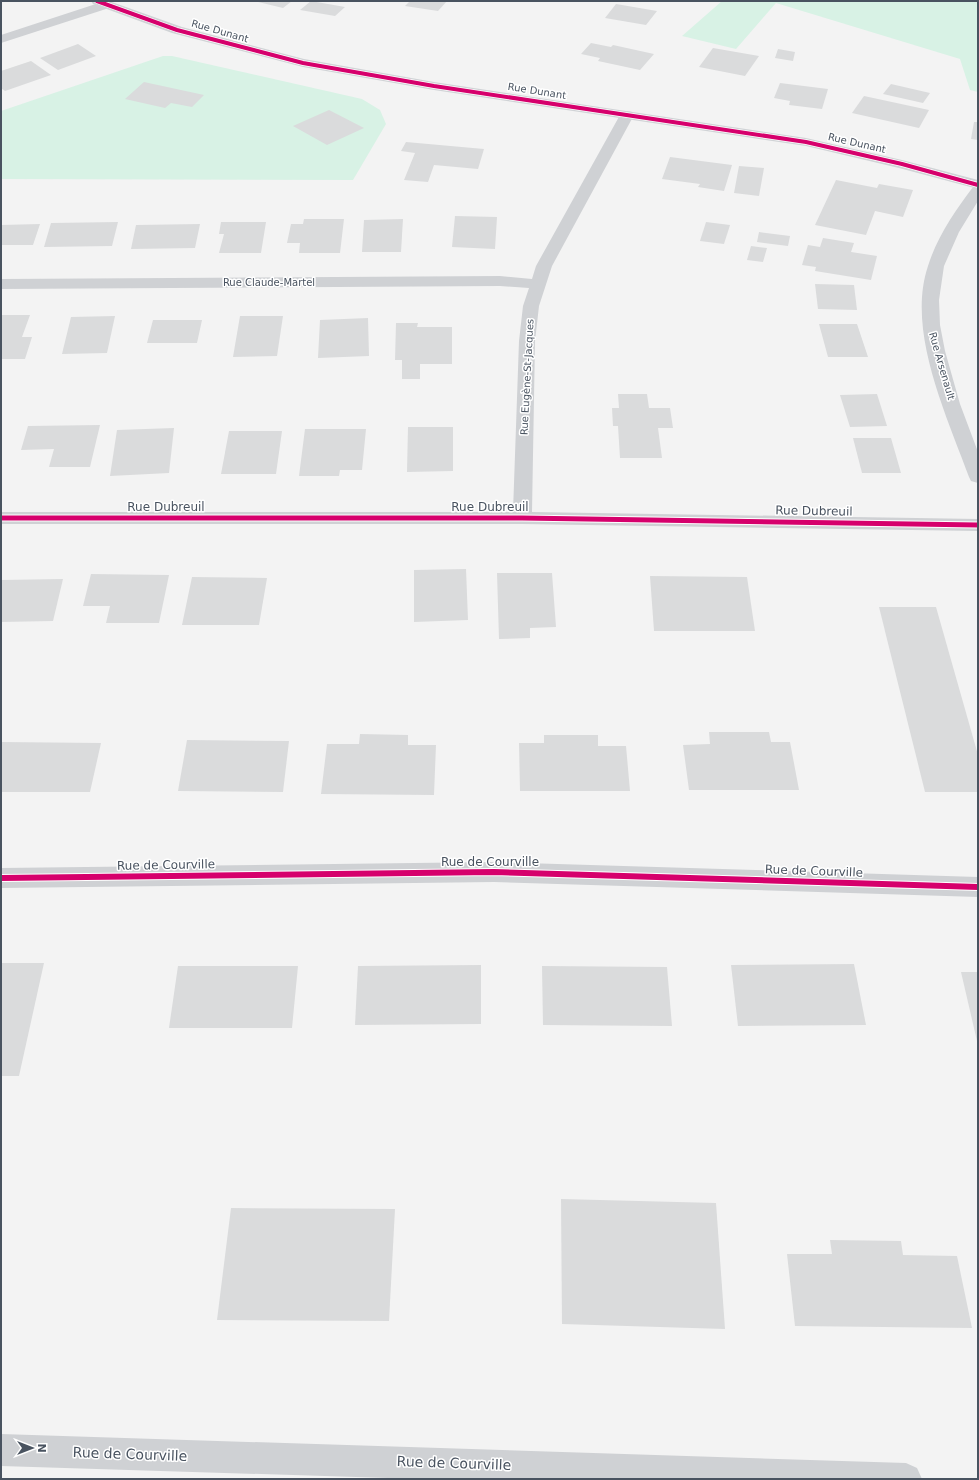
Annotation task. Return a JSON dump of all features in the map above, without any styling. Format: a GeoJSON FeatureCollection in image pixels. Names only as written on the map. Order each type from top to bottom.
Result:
{"type":"FeatureCollection","features":[{"type":"Feature","properties":{"kind":"street"},"geometry":{"type":"LineString","coordinates":[[1,39],[101,3]]}},
{"type":"Feature","properties":{"kind":"street","name":"Rue Dunant"},"geometry":{"type":"LineString","coordinates":[[101,3],[197,36],[303,63],[426,84],[806,142],[902,164],[978,185]]}},
{"type":"Feature","properties":{"kind":"street","name":"Rue Eugène-St-Jacques"},"geometry":{"type":"LineString","coordinates":[[522,518],[527,341],[531,306],[544,266],[627,115]]}},
{"type":"Feature","properties":{"kind":"street","name":"Rue Arsenault"},"geometry":{"type":"LineString","coordinates":[[978,190],[964,210],[943,250],[933,275],[930,299],[931,328],[944,379],[978,477]]}},
{"type":"Feature","properties":{"kind":"street","name":"Rue Claude-Martel"},"geometry":{"type":"LineString","coordinates":[[1,284],[500,281],[538,284]]}},
{"type":"Feature","properties":{"kind":"street","name":"Rue Dubreuil"},"geometry":{"type":"LineString","coordinates":[[1,518],[522,518],[978,525]]}},
{"type":"Feature","properties":{"kind":"street","name":"Rue de Courville"},"geometry":{"type":"LineString","coordinates":[[1,878],[494,872],[978,888]]}},
{"type":"Feature","properties":{"kind":"street","name":"Rue de Courville"},"geometry":{"type":"LineString","coordinates":[[1,1450],[404,1470],[906,1479]]}},
{"type":"Feature","properties":{"kind":"green space"},"geometry":{"type":"Polygon","coordinates":[[[722,1],[978,1],[978,92],[970,90],[960,59],[776,3],[736,49],[682,36],[722,1]]]}},
{"type":"Feature","properties":{"kind":"green space"},"geometry":{"type":"Polygon","coordinates":[[[163,56],[172,56],[362,99],[380,110],[386,124],[353,180],[1,179],[1,111],[163,56]]]}},
{"type":"Feature","properties":{"kind":"building"},"geometry":{"type":"Polygon","coordinates":[[[254,1],[292,1],[283,8],[254,1]]]}},
{"type":"Feature","properties":{"kind":"building"},"geometry":{"type":"Polygon","coordinates":[[[311,1],[345,7],[335,16],[300,10],[311,1]]]}},
{"type":"Feature","properties":{"kind":"building"},"geometry":{"type":"Polygon","coordinates":[[[410,1],[447,1],[438,11],[405,6],[410,1]]]}},
{"type":"Feature","properties":{"kind":"building"},"geometry":{"type":"Polygon","coordinates":[[[616,4],[657,11],[646,25],[605,18],[616,4]]]}},
{"type":"Feature","properties":{"kind":"building"},"geometry":{"type":"Polygon","coordinates":[[[591,43],[611,47],[613,45],[654,54],[640,70],[598,61],[600,58],[581,54],[591,43]]]}},
{"type":"Feature","properties":{"kind":"building"},"geometry":{"type":"Polygon","coordinates":[[[78,44],[96,56],[58,70],[40,58],[78,44]]]}},
{"type":"Feature","properties":{"kind":"building"},"geometry":{"type":"Polygon","coordinates":[[[713,48],[759,56],[745,76],[699,67],[713,48]]]}},
{"type":"Feature","properties":{"kind":"building"},"geometry":{"type":"Polygon","coordinates":[[[778,49],[795,52],[793,61],[775,58],[778,49]]]}},
{"type":"Feature","properties":{"kind":"building"},"geometry":{"type":"Polygon","coordinates":[[[31,61],[51,75],[5,91],[1,88],[1,71],[31,61]]]}},
{"type":"Feature","properties":{"kind":"building"},"geometry":{"type":"Polygon","coordinates":[[[144,82],[204,95],[192,107],[171,103],[165,108],[125,99],[144,82]]]}},
{"type":"Feature","properties":{"kind":"building"},"geometry":{"type":"Polygon","coordinates":[[[780,83],[828,89],[822,109],[789,105],[790,101],[774,98],[780,83]]]}},
{"type":"Feature","properties":{"kind":"building"},"geometry":{"type":"Polygon","coordinates":[[[891,84],[930,93],[923,103],[883,94],[891,84]]]}},
{"type":"Feature","properties":{"kind":"building"},"geometry":{"type":"Polygon","coordinates":[[[864,96],[929,110],[919,128],[852,113],[864,96]]]}},
{"type":"Feature","properties":{"kind":"building"},"geometry":{"type":"Polygon","coordinates":[[[329,110],[364,128],[327,145],[293,126],[329,110]]]}},
{"type":"Feature","properties":{"kind":"building"},"geometry":{"type":"Polygon","coordinates":[[[974,122],[978,122],[978,140],[971,139],[974,122]]]}},
{"type":"Feature","properties":{"kind":"building"},"geometry":{"type":"Polygon","coordinates":[[[406,142],[484,149],[478,169],[434,165],[428,182],[404,180],[415,153],[401,151],[406,142]]]}},
{"type":"Feature","properties":{"kind":"building"},"geometry":{"type":"Polygon","coordinates":[[[670,157],[732,165],[724,191],[698,187],[700,184],[662,179],[670,157]]]}},
{"type":"Feature","properties":{"kind":"building"},"geometry":{"type":"Polygon","coordinates":[[[739,166],[764,168],[759,196],[734,193],[739,166]]]}},
{"type":"Feature","properties":{"kind":"building"},"geometry":{"type":"Polygon","coordinates":[[[836,180],[877,188],[879,184],[913,190],[903,217],[875,211],[866,235],[815,225],[836,180]]]}},
{"type":"Feature","properties":{"kind":"building"},"geometry":{"type":"Polygon","coordinates":[[[455,216],[497,217],[495,249],[452,247],[455,216]]]}},
{"type":"Feature","properties":{"kind":"building"},"geometry":{"type":"Polygon","coordinates":[[[304,219],[344,219],[340,253],[299,253],[300,243],[287,243],[291,224],[303,224],[304,219]]]}},
{"type":"Feature","properties":{"kind":"building"},"geometry":{"type":"Polygon","coordinates":[[[403,219],[401,252],[362,252],[364,220],[403,219]]]}},
{"type":"Feature","properties":{"kind":"building"},"geometry":{"type":"Polygon","coordinates":[[[118,222],[112,246],[44,247],[51,223],[118,222]]]}},
{"type":"Feature","properties":{"kind":"building"},"geometry":{"type":"Polygon","coordinates":[[[221,222],[266,222],[261,253],[219,253],[224,234],[219,234],[221,222]]]}},
{"type":"Feature","properties":{"kind":"building"},"geometry":{"type":"Polygon","coordinates":[[[706,222],[730,225],[724,244],[700,241],[706,222]]]}},
{"type":"Feature","properties":{"kind":"building"},"geometry":{"type":"Polygon","coordinates":[[[40,224],[33,245],[1,245],[1,225],[40,224]]]}},
{"type":"Feature","properties":{"kind":"building"},"geometry":{"type":"Polygon","coordinates":[[[200,224],[195,248],[131,249],[136,225],[200,224]]]}},
{"type":"Feature","properties":{"kind":"building"},"geometry":{"type":"Polygon","coordinates":[[[759,232],[790,236],[788,246],[757,242],[759,232]]]}},
{"type":"Feature","properties":{"kind":"building"},"geometry":{"type":"Polygon","coordinates":[[[823,238],[854,243],[851,252],[877,256],[871,280],[815,271],[816,267],[802,265],[808,245],[820,247],[823,238]]]}},
{"type":"Feature","properties":{"kind":"building"},"geometry":{"type":"Polygon","coordinates":[[[751,246],[767,248],[763,262],[747,260],[751,246]]]}},
{"type":"Feature","properties":{"kind":"building"},"geometry":{"type":"Polygon","coordinates":[[[815,284],[854,285],[857,310],[818,309],[815,284]]]}},
{"type":"Feature","properties":{"kind":"building"},"geometry":{"type":"Polygon","coordinates":[[[1,315],[30,315],[22,337],[32,337],[25,359],[1,359],[1,315]]]}},
{"type":"Feature","properties":{"kind":"building"},"geometry":{"type":"Polygon","coordinates":[[[115,316],[107,353],[62,354],[71,317],[115,316]]]}},
{"type":"Feature","properties":{"kind":"building"},"geometry":{"type":"Polygon","coordinates":[[[240,316],[283,316],[277,356],[233,357],[240,316]]]}},
{"type":"Feature","properties":{"kind":"building"},"geometry":{"type":"Polygon","coordinates":[[[368,318],[369,356],[318,358],[320,320],[368,318]]]}},
{"type":"Feature","properties":{"kind":"building"},"geometry":{"type":"Polygon","coordinates":[[[153,320],[202,320],[197,343],[147,343],[153,320]]]}},
{"type":"Feature","properties":{"kind":"building"},"geometry":{"type":"Polygon","coordinates":[[[396,323],[418,323],[417,327],[452,327],[452,364],[420,364],[420,379],[402,379],[402,360],[395,360],[396,323]]]}},
{"type":"Feature","properties":{"kind":"building"},"geometry":{"type":"Polygon","coordinates":[[[819,324],[857,324],[868,357],[828,357],[819,324]]]}},
{"type":"Feature","properties":{"kind":"building"},"geometry":{"type":"Polygon","coordinates":[[[618,394],[647,394],[649,408],[670,408],[673,428],[658,428],[662,458],[620,458],[618,426],[613,426],[612,408],[619,408],[618,394]]]}},
{"type":"Feature","properties":{"kind":"building"},"geometry":{"type":"Polygon","coordinates":[[[877,394],[887,426],[850,427],[840,395],[877,394]]]}},
{"type":"Feature","properties":{"kind":"building"},"geometry":{"type":"Polygon","coordinates":[[[100,425],[90,467],[49,467],[54,449],[21,450],[28,426],[100,425]]]}},
{"type":"Feature","properties":{"kind":"building"},"geometry":{"type":"Polygon","coordinates":[[[408,427],[453,427],[453,471],[407,472],[408,427]]]}},
{"type":"Feature","properties":{"kind":"building"},"geometry":{"type":"Polygon","coordinates":[[[174,428],[169,473],[110,476],[117,430],[174,428]]]}},
{"type":"Feature","properties":{"kind":"building"},"geometry":{"type":"Polygon","coordinates":[[[305,429],[366,429],[362,470],[340,470],[339,476],[299,476],[305,429]]]}},
{"type":"Feature","properties":{"kind":"building"},"geometry":{"type":"Polygon","coordinates":[[[229,431],[282,431],[276,474],[221,474],[229,431]]]}},
{"type":"Feature","properties":{"kind":"building"},"geometry":{"type":"Polygon","coordinates":[[[853,438],[891,438],[901,473],[862,473],[853,438]]]}},
{"type":"Feature","properties":{"kind":"building"},"geometry":{"type":"Polygon","coordinates":[[[466,569],[468,620],[414,622],[414,570],[466,569]]]}},
{"type":"Feature","properties":{"kind":"building"},"geometry":{"type":"Polygon","coordinates":[[[497,573],[552,573],[556,627],[530,628],[530,638],[499,639],[497,573]]]}},
{"type":"Feature","properties":{"kind":"building"},"geometry":{"type":"Polygon","coordinates":[[[91,574],[169,575],[159,623],[106,623],[110,606],[83,606],[91,574]]]}},
{"type":"Feature","properties":{"kind":"building"},"geometry":{"type":"Polygon","coordinates":[[[650,576],[747,577],[755,631],[654,631],[650,576]]]}},
{"type":"Feature","properties":{"kind":"building"},"geometry":{"type":"Polygon","coordinates":[[[192,577],[267,578],[259,625],[182,625],[192,577]]]}},
{"type":"Feature","properties":{"kind":"building"},"geometry":{"type":"Polygon","coordinates":[[[63,579],[53,621],[1,622],[1,580],[63,579]]]}},
{"type":"Feature","properties":{"kind":"building"},"geometry":{"type":"Polygon","coordinates":[[[879,607],[936,607],[978,755],[978,792],[925,792],[879,607]]]}},
{"type":"Feature","properties":{"kind":"building"},"geometry":{"type":"Polygon","coordinates":[[[709,732],[769,732],[771,742],[790,742],[799,790],[689,790],[683,745],[710,744],[709,732]]]}},
{"type":"Feature","properties":{"kind":"building"},"geometry":{"type":"Polygon","coordinates":[[[360,734],[408,735],[408,745],[436,745],[434,795],[321,794],[327,744],[359,744],[360,734]]]}},
{"type":"Feature","properties":{"kind":"building"},"geometry":{"type":"Polygon","coordinates":[[[544,735],[598,735],[598,746],[626,746],[630,791],[520,791],[519,743],[544,743],[544,735]]]}},
{"type":"Feature","properties":{"kind":"building"},"geometry":{"type":"Polygon","coordinates":[[[187,740],[289,741],[283,792],[178,791],[187,740]]]}},
{"type":"Feature","properties":{"kind":"building"},"geometry":{"type":"Polygon","coordinates":[[[1,742],[101,743],[90,792],[1,792],[1,742]]]}},
{"type":"Feature","properties":{"kind":"building"},"geometry":{"type":"Polygon","coordinates":[[[1,963],[44,963],[19,1076],[1,1076],[1,963]]]}},
{"type":"Feature","properties":{"kind":"building"},"geometry":{"type":"Polygon","coordinates":[[[854,964],[866,1025],[738,1026],[731,965],[854,964]]]}},
{"type":"Feature","properties":{"kind":"building"},"geometry":{"type":"Polygon","coordinates":[[[481,965],[481,1024],[355,1025],[358,966],[481,965]]]}},
{"type":"Feature","properties":{"kind":"building"},"geometry":{"type":"Polygon","coordinates":[[[178,966],[298,966],[292,1028],[169,1028],[178,966]]]}},
{"type":"Feature","properties":{"kind":"building"},"geometry":{"type":"Polygon","coordinates":[[[542,966],[667,967],[672,1026],[543,1025],[542,966]]]}},
{"type":"Feature","properties":{"kind":"building"},"geometry":{"type":"Polygon","coordinates":[[[961,972],[978,972],[978,1041],[977,1041],[961,972]]]}},
{"type":"Feature","properties":{"kind":"building"},"geometry":{"type":"Polygon","coordinates":[[[561,1199],[716,1203],[725,1329],[562,1324],[561,1199]]]}},
{"type":"Feature","properties":{"kind":"building"},"geometry":{"type":"Polygon","coordinates":[[[231,1208],[395,1209],[389,1321],[217,1320],[231,1208]]]}},
{"type":"Feature","properties":{"kind":"building"},"geometry":{"type":"Polygon","coordinates":[[[830,1240],[901,1241],[903,1255],[957,1256],[972,1328],[795,1326],[787,1254],[832,1254],[830,1240]]]}},
{"type":"Feature","properties":{"kind":"cycle path"},"geometry":{"type":"LineString","coordinates":[[97,1],[177,30],[303,63],[434,86],[806,142],[902,164],[978,185]]}},
{"type":"Feature","properties":{"kind":"cycle path"},"geometry":{"type":"LineString","coordinates":[[1,518],[522,518],[978,525]]}},
{"type":"Feature","properties":{"kind":"cycle path"},"geometry":{"type":"LineString","coordinates":[[1,878],[494,872],[978,887]]}}]}
